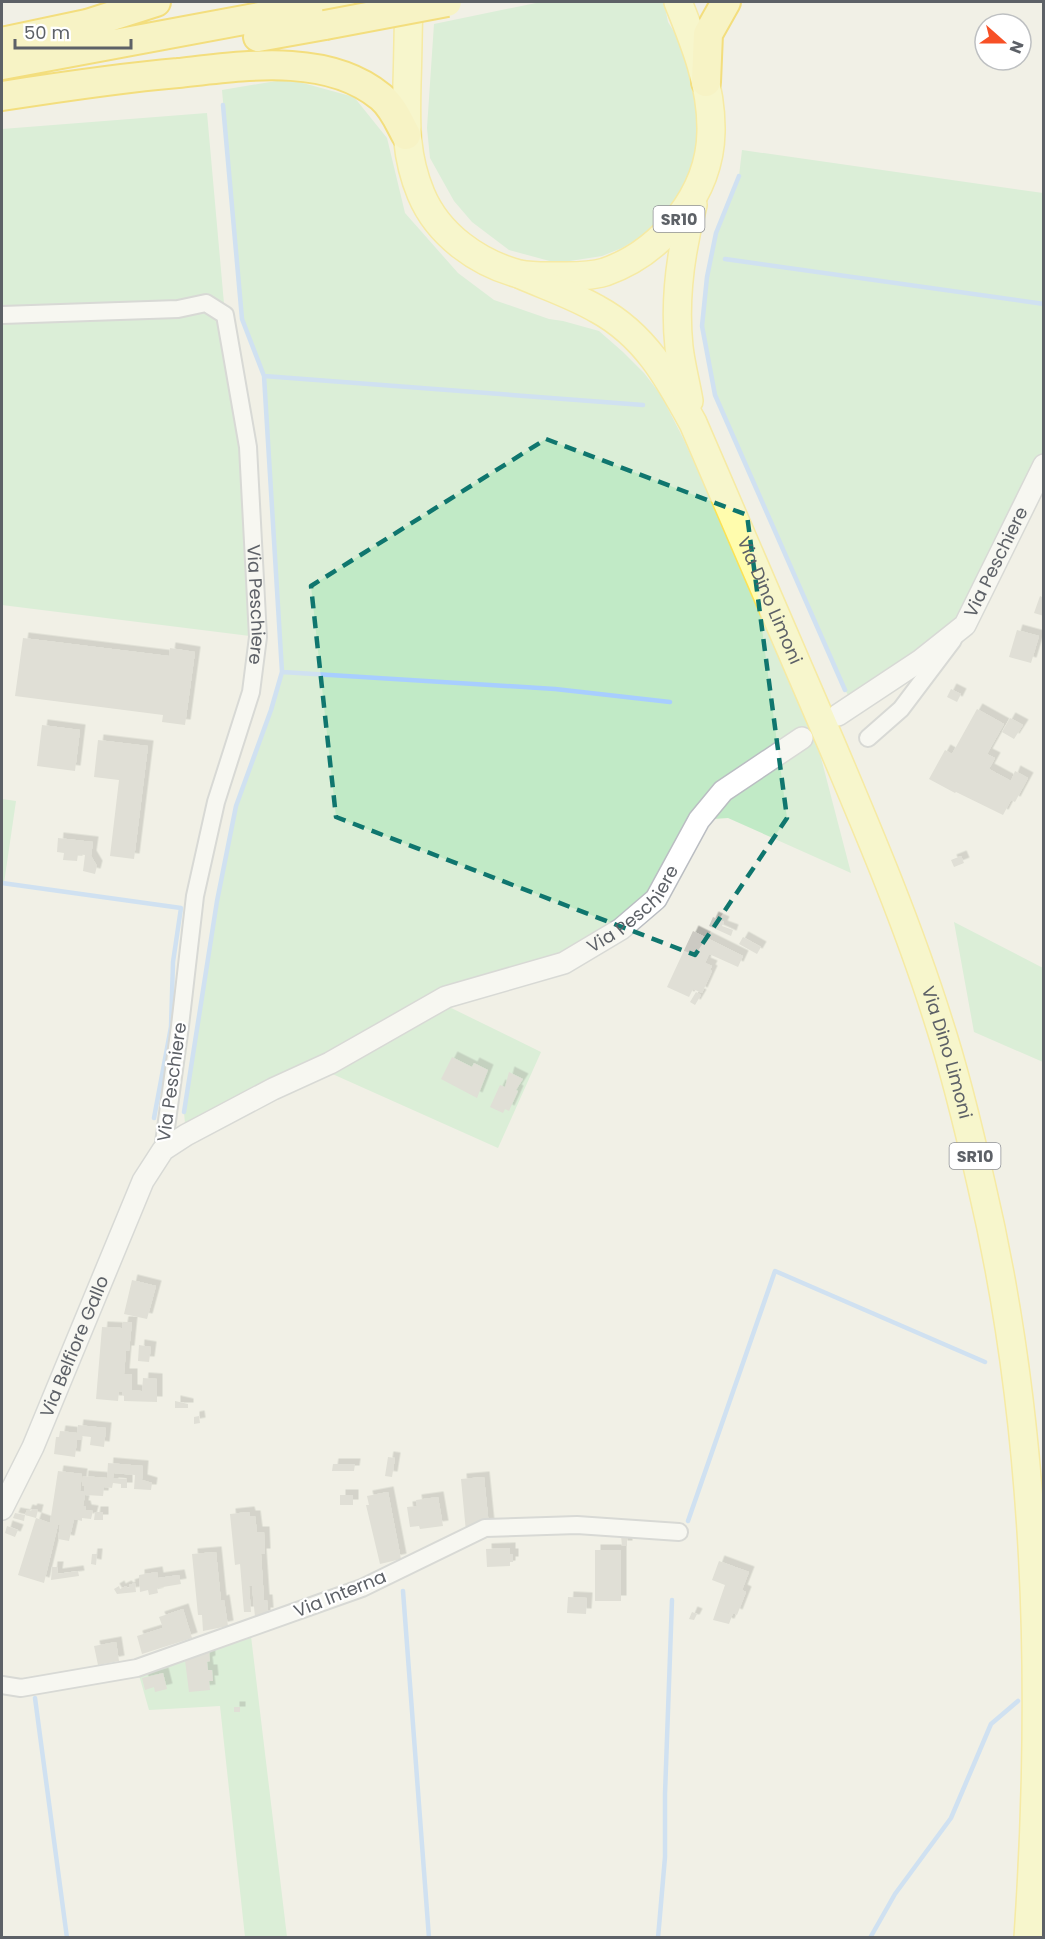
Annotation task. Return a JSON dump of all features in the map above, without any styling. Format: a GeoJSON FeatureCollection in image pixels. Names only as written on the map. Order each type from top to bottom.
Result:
{"type":"FeatureCollection","features":[{"type":"Feature","properties":{"kind":"highway"},"geometry":{"type":"LineString","coordinates":[[2,42],[87,24],[156,2]]}},
{"type":"Feature","properties":{"kind":"highway"},"geometry":{"type":"LineString","coordinates":[[2,65],[330,10],[447,2]]}},
{"type":"Feature","properties":{"kind":"highway"},"geometry":{"type":"LineString","coordinates":[[706,82],[708,34],[726,2]]}},
{"type":"Feature","properties":{"kind":"highway"},"geometry":{"type":"LineString","coordinates":[[2,82],[55,75],[330,10]]}},
{"type":"Feature","properties":{"kind":"highway"},"geometry":{"type":"LineString","coordinates":[[2,96],[132,77],[257,65],[291,66],[326,71],[365,86],[382,98],[395,114],[406,135]]}},
{"type":"Feature","properties":{"kind":"main road","name":"SR10"},"geometry":{"type":"LineString","coordinates":[[409,2],[406,135],[411,164],[421,195],[436,221],[472,254],[597,308],[621,325],[657,360],[693,423]]}},
{"type":"Feature","properties":{"kind":"main road","name":"SR10"},"geometry":{"type":"LineString","coordinates":[[521,275],[583,276],[603,273],[621,265],[651,246],[666,233],[681,216],[696,191],[703,176],[711,134],[710,106],[699,54],[678,2]]}},
{"type":"Feature","properties":{"kind":"main road","name":"SR10"},"geometry":{"type":"LineString","coordinates":[[693,423],[679,346],[678,302],[685,234],[696,191]]}},
{"type":"Feature","properties":{"kind":"main road","name":"Via Dino Limoni"},"geometry":{"type":"LineString","coordinates":[[693,423],[844,774],[919,963],[941,1027],[993,1234],[1006,1300],[1025,1432],[1038,1601],[1040,1688],[1038,1815],[1028,1938]]}},
{"type":"Feature","properties":{"kind":"street","name":"Via Peschiere"},"geometry":{"type":"LineString","coordinates":[[2,315],[178,309],[206,303],[225,315],[248,447],[258,637],[251,692],[216,802],[195,896],[163,1150],[143,1181]]}},
{"type":"Feature","properties":{"kind":"street","name":"Via Peschiere"},"geometry":{"type":"LineString","coordinates":[[868,738],[901,710],[965,626],[1044,465]]}},
{"type":"Feature","properties":{"kind":"street","name":"Via Peschiere"},"geometry":{"type":"LineString","coordinates":[[838,715],[921,660],[965,626]]}},
{"type":"Feature","properties":{"kind":"street","name":"Via Peschiere"},"geometry":{"type":"LineString","coordinates":[[163,1150],[273,1089],[330,1063],[446,997],[564,963],[621,929],[656,899],[699,820],[723,791],[802,738]]}},
{"type":"Feature","properties":{"kind":"street","name":"Via Belfiore Gallo"},"geometry":{"type":"LineString","coordinates":[[2,1509],[33,1447],[143,1181]]}},
{"type":"Feature","properties":{"kind":"street","name":"Via Interna"},"geometry":{"type":"LineString","coordinates":[[2,1685],[21,1688],[137,1668],[362,1588],[485,1528],[577,1526],[679,1533]]}},
{"type":"Feature","properties":{"kind":"highlighted area"},"geometry":{"type":"Polygon","coordinates":[[[546,439],[747,515],[787,818],[695,955],[336,817],[311,586],[546,439]]]}},
{"type":"Feature","properties":{"kind":"green space"},"geometry":{"type":"Polygon","coordinates":[[[541,2],[664,2],[668,22],[684,48],[701,103],[695,155],[689,182],[675,203],[642,236],[622,248],[602,256],[557,263],[509,250],[472,222],[454,201],[430,158],[427,128],[434,24],[541,2]]]}},
{"type":"Feature","properties":{"kind":"green space"},"geometry":{"type":"Polygon","coordinates":[[[288,79],[354,97],[387,138],[405,213],[458,273],[494,300],[549,319],[599,331],[644,373],[661,395],[684,440],[814,731],[851,873],[728,818],[699,820],[656,899],[621,929],[439,1002],[541,1052],[498,1148],[319,1068],[186,1135],[184,1112],[217,901],[236,806],[271,710],[282,672],[264,376],[242,319],[222,90],[288,79]]]}},
{"type":"Feature","properties":{"kind":"green space"},"geometry":{"type":"Polygon","coordinates":[[[207,113],[225,315],[248,447],[258,637],[2,605],[2,129],[207,113]]]}},
{"type":"Feature","properties":{"kind":"green space"},"geometry":{"type":"Polygon","coordinates":[[[742,150],[1043,193],[1043,465],[965,625],[854,705],[845,690],[715,395],[702,326],[707,277],[716,233],[739,176],[742,150]]]}},
{"type":"Feature","properties":{"kind":"green space"},"geometry":{"type":"Polygon","coordinates":[[[2,799],[16,801],[4,883],[2,883],[2,799]]]}},
{"type":"Feature","properties":{"kind":"green space"},"geometry":{"type":"Polygon","coordinates":[[[954,922],[1043,968],[1043,1062],[974,1032],[954,922]]]}},
{"type":"Feature","properties":{"kind":"green space"},"geometry":{"type":"Polygon","coordinates":[[[250,1628],[287,1937],[245,1937],[220,1706],[149,1710],[137,1668],[250,1628]]]}},
{"type":"Feature","properties":{"kind":"building"},"geometry":{"type":"Polygon","coordinates":[[[1044,593],[1044,616],[1034,613],[1040,596],[1042,597],[1044,593]]]}},
{"type":"Feature","properties":{"kind":"building"},"geometry":{"type":"Polygon","coordinates":[[[1017,630],[1039,636],[1031,663],[1009,657],[1017,630]]]}},
{"type":"Feature","properties":{"kind":"building"},"geometry":{"type":"Polygon","coordinates":[[[23,638],[169,656],[170,648],[195,652],[185,725],[162,722],[163,715],[15,696],[23,638]]]}},
{"type":"Feature","properties":{"kind":"building"},"geometry":{"type":"Polygon","coordinates":[[[951,689],[961,694],[957,702],[947,697],[951,689]]]}},
{"type":"Feature","properties":{"kind":"building"},"geometry":{"type":"Polygon","coordinates":[[[977,709],[1004,724],[987,754],[995,758],[989,769],[1011,781],[1015,771],[1028,778],[1015,802],[1011,800],[1003,815],[929,779],[945,750],[952,754],[977,709]]]}},
{"type":"Feature","properties":{"kind":"building"},"geometry":{"type":"Polygon","coordinates":[[[1010,718],[1023,725],[1014,739],[1002,732],[1010,718]]]}},
{"type":"Feature","properties":{"kind":"building"},"geometry":{"type":"Polygon","coordinates":[[[42,725],[80,730],[75,771],[37,766],[42,725]]]}},
{"type":"Feature","properties":{"kind":"building"},"geometry":{"type":"Polygon","coordinates":[[[98,740],[148,746],[134,859],[110,856],[119,780],[94,777],[98,740]]]}},
{"type":"Feature","properties":{"kind":"building"},"geometry":{"type":"Polygon","coordinates":[[[58,838],[93,842],[91,856],[97,866],[95,874],[83,871],[85,855],[78,854],[77,861],[63,860],[64,853],[57,852],[58,838]]]}},
{"type":"Feature","properties":{"kind":"building"},"geometry":{"type":"Polygon","coordinates":[[[961,856],[964,863],[954,867],[951,860],[961,856]]]}},
{"type":"Feature","properties":{"kind":"building"},"geometry":{"type":"Polygon","coordinates":[[[713,917],[724,922],[722,926],[733,930],[731,936],[709,926],[713,917]]]}},
{"type":"Feature","properties":{"kind":"building"},"geometry":{"type":"Polygon","coordinates":[[[693,931],[743,956],[738,967],[709,954],[705,963],[712,966],[710,970],[712,971],[702,993],[693,989],[689,997],[667,987],[693,931]]]}},
{"type":"Feature","properties":{"kind":"building"},"geometry":{"type":"Polygon","coordinates":[[[743,937],[761,947],[757,954],[739,944],[743,937]]]}},
{"type":"Feature","properties":{"kind":"building"},"geometry":{"type":"Polygon","coordinates":[[[696,992],[701,995],[695,1005],[690,1002],[696,992]]]}},
{"type":"Feature","properties":{"kind":"building"},"geometry":{"type":"Polygon","coordinates":[[[452,1057],[472,1067],[474,1063],[488,1070],[477,1098],[441,1079],[452,1057]]]}},
{"type":"Feature","properties":{"kind":"building"},"geometry":{"type":"Polygon","coordinates":[[[509,1072],[523,1079],[516,1090],[518,1091],[509,1111],[505,1109],[503,1113],[490,1107],[500,1085],[505,1087],[509,1072]]]}},
{"type":"Feature","properties":{"kind":"building"},"geometry":{"type":"Polygon","coordinates":[[[132,1280],[156,1286],[147,1319],[124,1314],[132,1280]]]}},
{"type":"Feature","properties":{"kind":"building"},"geometry":{"type":"Polygon","coordinates":[[[123,1322],[132,1322],[124,1374],[132,1374],[132,1390],[142,1392],[143,1378],[157,1379],[157,1402],[124,1401],[122,1392],[119,1391],[118,1401],[96,1399],[102,1327],[122,1328],[123,1322]]]}},
{"type":"Feature","properties":{"kind":"building"},"geometry":{"type":"Polygon","coordinates":[[[139,1345],[151,1347],[149,1362],[138,1361],[139,1345]]]}},
{"type":"Feature","properties":{"kind":"building"},"geometry":{"type":"Polygon","coordinates":[[[175,1401],[188,1404],[188,1408],[175,1408],[175,1401]]]}},
{"type":"Feature","properties":{"kind":"building"},"geometry":{"type":"Polygon","coordinates":[[[199,1416],[200,1423],[194,1424],[194,1417],[199,1416]]]}},
{"type":"Feature","properties":{"kind":"building"},"geometry":{"type":"Polygon","coordinates":[[[78,1425],[106,1428],[104,1447],[90,1445],[91,1437],[82,1436],[82,1440],[77,1440],[75,1457],[54,1454],[56,1437],[59,1437],[60,1431],[77,1433],[78,1425]]]}},
{"type":"Feature","properties":{"kind":"building"},"geometry":{"type":"Polygon","coordinates":[[[388,1457],[395,1458],[392,1477],[385,1476],[388,1457]]]}},
{"type":"Feature","properties":{"kind":"building"},"geometry":{"type":"Polygon","coordinates":[[[108,1463],[143,1466],[142,1480],[152,1483],[151,1490],[134,1489],[135,1475],[114,1473],[113,1478],[127,1479],[127,1488],[121,1488],[121,1484],[113,1483],[112,1488],[104,1487],[103,1496],[85,1495],[83,1506],[86,1510],[93,1511],[91,1519],[82,1518],[82,1521],[74,1519],[69,1541],[58,1539],[60,1525],[58,1525],[44,1583],[18,1575],[36,1518],[50,1523],[58,1471],[82,1474],[80,1491],[84,1492],[83,1476],[107,1478],[108,1463]]]}},
{"type":"Feature","properties":{"kind":"building"},"geometry":{"type":"Polygon","coordinates":[[[333,1464],[355,1464],[354,1471],[332,1471],[333,1464]]]}},
{"type":"Feature","properties":{"kind":"building"},"geometry":{"type":"Polygon","coordinates":[[[484,1477],[489,1526],[466,1532],[461,1479],[484,1477]]]}},
{"type":"Feature","properties":{"kind":"building"},"geometry":{"type":"Polygon","coordinates":[[[388,1492],[401,1559],[380,1564],[366,1505],[369,1505],[367,1496],[388,1492]]]}},
{"type":"Feature","properties":{"kind":"building"},"geometry":{"type":"Polygon","coordinates":[[[340,1495],[353,1495],[353,1505],[340,1505],[340,1495]]]}},
{"type":"Feature","properties":{"kind":"building"},"geometry":{"type":"Polygon","coordinates":[[[438,1497],[443,1526],[420,1529],[419,1526],[410,1527],[407,1507],[417,1506],[416,1500],[438,1497]]]}},
{"type":"Feature","properties":{"kind":"building"},"geometry":{"type":"Polygon","coordinates":[[[27,1510],[38,1510],[36,1518],[25,1515],[27,1510]]]}},
{"type":"Feature","properties":{"kind":"building"},"geometry":{"type":"Polygon","coordinates":[[[95,1512],[103,1512],[103,1520],[94,1520],[95,1512]]]}},
{"type":"Feature","properties":{"kind":"building"},"geometry":{"type":"Polygon","coordinates":[[[249,1512],[250,1516],[255,1516],[257,1532],[264,1532],[265,1554],[261,1554],[264,1600],[267,1600],[268,1613],[265,1613],[265,1616],[255,1617],[252,1586],[249,1586],[251,1612],[244,1612],[240,1564],[235,1565],[230,1514],[249,1512]]]}},
{"type":"Feature","properties":{"kind":"building"},"geometry":{"type":"Polygon","coordinates":[[[15,1513],[25,1515],[24,1521],[13,1518],[15,1513]]]}},
{"type":"Feature","properties":{"kind":"building"},"geometry":{"type":"Polygon","coordinates":[[[7,1526],[18,1530],[15,1537],[5,1533],[7,1526]]]}},
{"type":"Feature","properties":{"kind":"building"},"geometry":{"type":"Polygon","coordinates":[[[621,1536],[627,1536],[627,1546],[622,1546],[621,1536]]]}},
{"type":"Feature","properties":{"kind":"building"},"geometry":{"type":"Polygon","coordinates":[[[510,1548],[513,1562],[510,1562],[510,1566],[487,1567],[486,1549],[510,1548]]]}},
{"type":"Feature","properties":{"kind":"building"},"geometry":{"type":"Polygon","coordinates":[[[595,1550],[621,1550],[621,1601],[595,1601],[595,1550]]]}},
{"type":"Feature","properties":{"kind":"building"},"geometry":{"type":"Polygon","coordinates":[[[216,1552],[221,1601],[224,1600],[228,1626],[203,1631],[202,1615],[198,1615],[192,1554],[216,1552]]]}},
{"type":"Feature","properties":{"kind":"building"},"geometry":{"type":"Polygon","coordinates":[[[92,1554],[97,1554],[96,1565],[91,1564],[92,1554]]]}},
{"type":"Feature","properties":{"kind":"building"},"geometry":{"type":"Polygon","coordinates":[[[719,1561],[749,1572],[742,1590],[746,1592],[737,1615],[733,1613],[729,1624],[713,1620],[725,1585],[712,1580],[719,1561]]]}},
{"type":"Feature","properties":{"kind":"building"},"geometry":{"type":"Polygon","coordinates":[[[52,1567],[58,1567],[57,1574],[78,1571],[79,1576],[51,1580],[52,1567]]]}},
{"type":"Feature","properties":{"kind":"building"},"geometry":{"type":"Polygon","coordinates":[[[157,1572],[158,1578],[179,1575],[181,1584],[157,1588],[158,1593],[149,1595],[148,1590],[140,1592],[139,1575],[157,1572]]]}},
{"type":"Feature","properties":{"kind":"building"},"geometry":{"type":"Polygon","coordinates":[[[135,1583],[136,1592],[117,1594],[114,1589],[119,1586],[120,1589],[126,1586],[128,1588],[129,1585],[135,1583]]]}},
{"type":"Feature","properties":{"kind":"building"},"geometry":{"type":"Polygon","coordinates":[[[568,1597],[587,1598],[586,1614],[567,1613],[568,1597]]]}},
{"type":"Feature","properties":{"kind":"building"},"geometry":{"type":"Polygon","coordinates":[[[183,1609],[192,1638],[142,1654],[137,1636],[163,1628],[159,1617],[183,1609]]]}},
{"type":"Feature","properties":{"kind":"building"},"geometry":{"type":"Polygon","coordinates":[[[692,1612],[697,1614],[694,1620],[689,1619],[692,1612]]]}},
{"type":"Feature","properties":{"kind":"building"},"geometry":{"type":"Polygon","coordinates":[[[116,1642],[119,1661],[98,1665],[94,1646],[116,1642]]]}},
{"type":"Feature","properties":{"kind":"building"},"geometry":{"type":"Polygon","coordinates":[[[209,1650],[208,1670],[212,1670],[213,1681],[209,1681],[210,1690],[189,1692],[184,1652],[209,1650]]]}},
{"type":"Feature","properties":{"kind":"building"},"geometry":{"type":"Polygon","coordinates":[[[163,1673],[167,1689],[155,1692],[154,1687],[145,1690],[142,1678],[163,1673]]]}},
{"type":"Feature","properties":{"kind":"building"},"geometry":{"type":"Polygon","coordinates":[[[234,1707],[240,1707],[240,1712],[234,1712],[234,1707]]]}},
{"type":"Feature","properties":{"kind":"waterway"},"geometry":{"type":"LineString","coordinates":[[184,1112],[217,901],[236,806],[271,710],[282,672],[264,376],[242,319],[223,105]]}},
{"type":"Feature","properties":{"kind":"waterway"},"geometry":{"type":"LineString","coordinates":[[739,176],[716,233],[707,277],[702,326],[715,395],[845,690]]}},
{"type":"Feature","properties":{"kind":"waterway"},"geometry":{"type":"LineString","coordinates":[[725,259],[1044,304]]}},
{"type":"Feature","properties":{"kind":"waterway"},"geometry":{"type":"LineString","coordinates":[[264,376],[643,405]]}},
{"type":"Feature","properties":{"kind":"waterway"},"geometry":{"type":"LineString","coordinates":[[282,672],[555,689],[670,702]]}},
{"type":"Feature","properties":{"kind":"waterway"},"geometry":{"type":"LineString","coordinates":[[2,883],[181,908],[173,962],[171,1027],[154,1118]]}},
{"type":"Feature","properties":{"kind":"waterway"},"geometry":{"type":"LineString","coordinates":[[688,1521],[775,1271],[985,1362]]}},
{"type":"Feature","properties":{"kind":"waterway"},"geometry":{"type":"LineString","coordinates":[[403,1591],[429,1938]]}},
{"type":"Feature","properties":{"kind":"waterway"},"geometry":{"type":"LineString","coordinates":[[658,1938],[665,1857],[672,1600]]}},
{"type":"Feature","properties":{"kind":"waterway"},"geometry":{"type":"LineString","coordinates":[[35,1698],[67,1938]]}},
{"type":"Feature","properties":{"kind":"waterway"},"geometry":{"type":"LineString","coordinates":[[870,1938],[895,1894],[951,1818],[991,1724],[1018,1701]]}}]}
